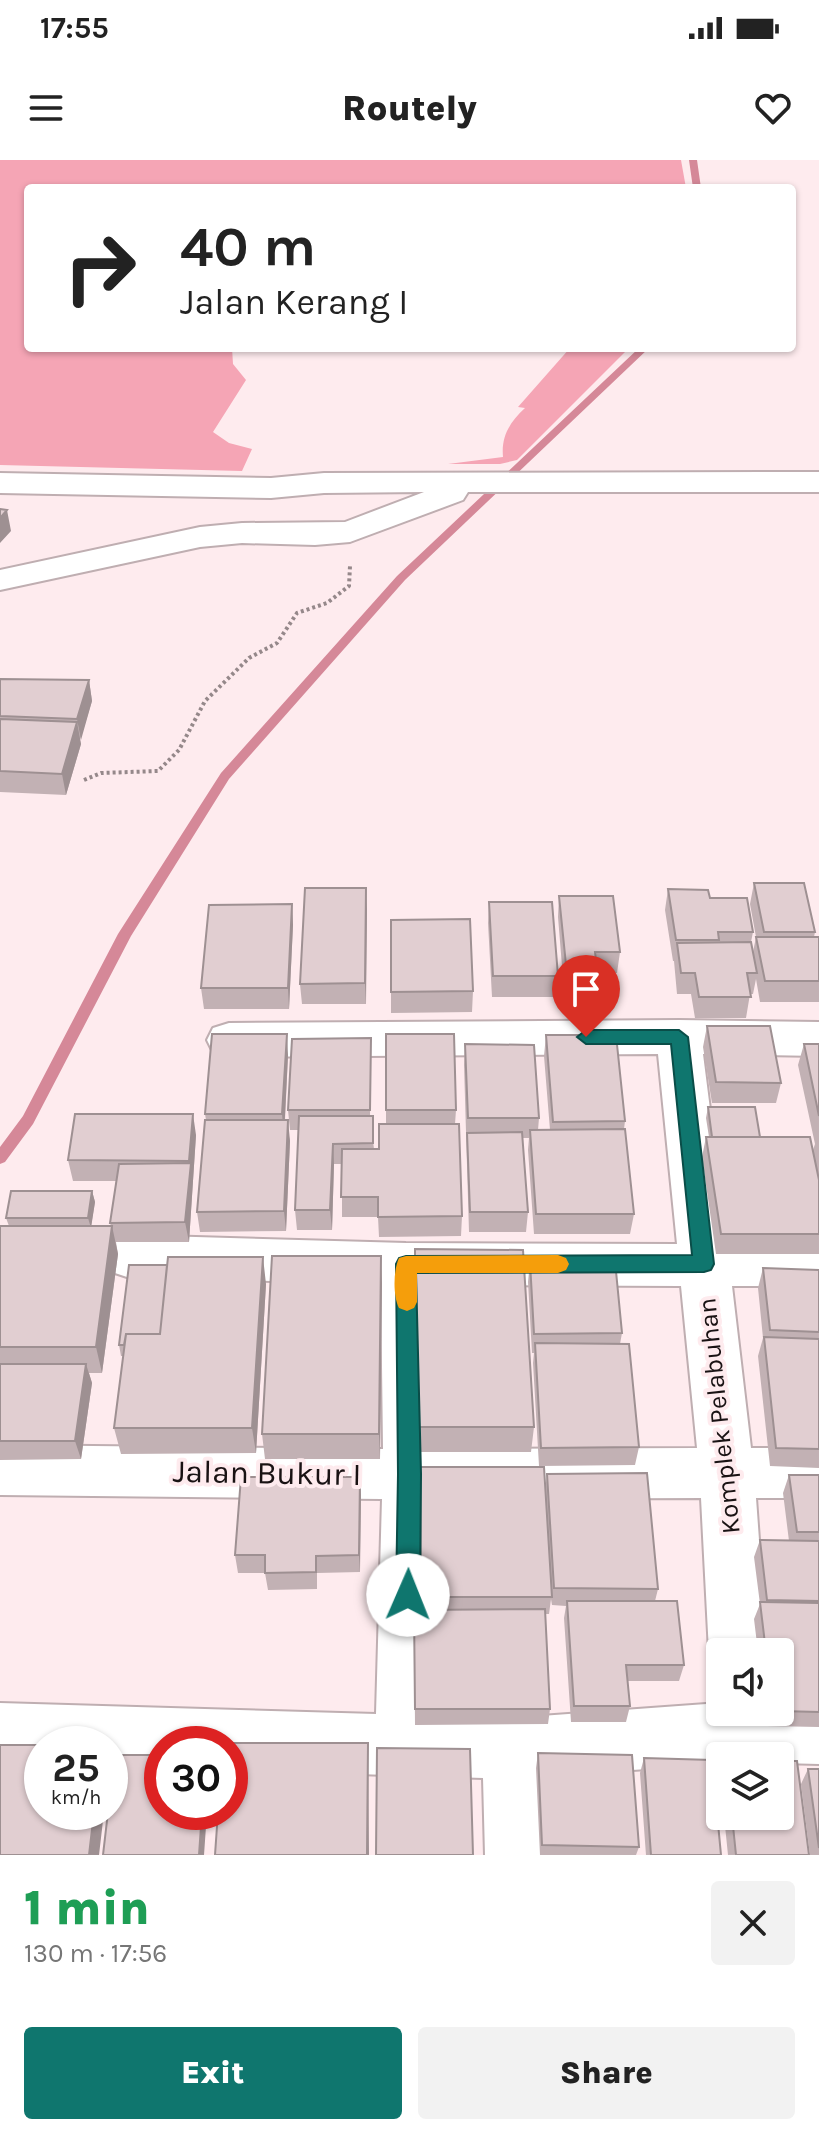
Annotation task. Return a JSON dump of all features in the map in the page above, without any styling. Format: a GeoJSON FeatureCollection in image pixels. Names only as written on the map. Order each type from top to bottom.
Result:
{"type":"FeatureCollection","features":[{"type":"Feature","properties":{"kind":"street"},"geometry":{"type":"LineString","coordinates":[[0,483],[271,488],[324,483],[819,482]]}},
{"type":"Feature","properties":{"kind":"street"},"geometry":{"type":"LineString","coordinates":[[0,580],[200,537],[242,533],[315,535],[357,530],[476,483]]}},
{"type":"Feature","properties":{"kind":"street","name":"Komplek Pelabuhan"},"geometry":{"type":"LineString","coordinates":[[679,1037],[727,1472],[737,1638]]}},
{"type":"Feature","properties":{"kind":"street"},"geometry":{"type":"LineString","coordinates":[[215,1040],[819,1039]]}},
{"type":"Feature","properties":{"kind":"street"},"geometry":{"type":"LineString","coordinates":[[127,1256],[406,1264],[819,1265]]}},
{"type":"Feature","properties":{"kind":"street"},"geometry":{"type":"LineString","coordinates":[[405,1747],[410,1474],[406,1264]]}},
{"type":"Feature","properties":{"kind":"street","name":"Jalan Bukur I"},"geometry":{"type":"LineString","coordinates":[[0,1470],[410,1474],[819,1473]]}},
{"type":"Feature","properties":{"kind":"street"},"geometry":{"type":"LineString","coordinates":[[0,1733],[513,1748],[707,1726]]}},
{"type":"Feature","properties":{"kind":"street"},"geometry":{"type":"LineString","coordinates":[[768,1726],[819,1734]]}},
{"type":"Feature","properties":{"kind":"street"},"geometry":{"type":"LineString","coordinates":[[513,1748],[517,1855]]}},
{"type":"Feature","properties":{"kind":"path"},"geometry":{"type":"LineString","coordinates":[[84,780],[101,773],[145,774],[158,771],[168,763],[205,701],[249,658],[277,643],[297,613],[327,603],[349,586],[350,543],[357,530]]}},
{"type":"Feature","properties":{"kind":"shaded area"},"geometry":{"type":"Polygon","coordinates":[[[0,160],[681,160],[685,184],[24,184],[24,352],[232,352],[233,364],[246,380],[213,432],[229,443],[252,449],[242,471],[0,465],[0,160]]]}},
{"type":"Feature","properties":{"kind":"shaded area"},"geometry":{"type":"Polygon","coordinates":[[[566,352],[625,352],[517,460],[500,464],[448,464],[503,457],[503,442],[508,430],[525,408],[518,407],[566,352]]]}},
{"type":"Feature","properties":{"kind":"building"},"geometry":{"type":"Polygon","coordinates":[[[0,679],[89,680],[77,719],[0,716],[0,679]]]}},
{"type":"Feature","properties":{"kind":"building"},"geometry":{"type":"Polygon","coordinates":[[[0,719],[77,722],[62,774],[0,771],[0,719]]]}},
{"type":"Feature","properties":{"kind":"building"},"geometry":{"type":"Polygon","coordinates":[[[754,883],[804,883],[815,932],[764,932],[754,883]]]}},
{"type":"Feature","properties":{"kind":"building"},"geometry":{"type":"Polygon","coordinates":[[[305,888],[366,888],[365,983],[300,984],[305,888]]]}},
{"type":"Feature","properties":{"kind":"building"},"geometry":{"type":"Polygon","coordinates":[[[668,889],[708,890],[710,898],[747,898],[753,932],[718,932],[719,940],[676,940],[668,889]]]}},
{"type":"Feature","properties":{"kind":"building"},"geometry":{"type":"Polygon","coordinates":[[[559,896],[613,896],[620,952],[595,952],[600,993],[569,994],[559,896]]]}},
{"type":"Feature","properties":{"kind":"building"},"geometry":{"type":"Polygon","coordinates":[[[489,902],[552,902],[558,976],[493,976],[489,902]]]}},
{"type":"Feature","properties":{"kind":"building"},"geometry":{"type":"Polygon","coordinates":[[[292,904],[288,988],[201,988],[209,905],[292,904]]]}},
{"type":"Feature","properties":{"kind":"building"},"geometry":{"type":"Polygon","coordinates":[[[470,919],[473,991],[391,992],[391,920],[470,919]]]}},
{"type":"Feature","properties":{"kind":"building"},"geometry":{"type":"Polygon","coordinates":[[[756,937],[819,937],[819,981],[765,981],[756,937]]]}},
{"type":"Feature","properties":{"kind":"building"},"geometry":{"type":"Polygon","coordinates":[[[751,942],[757,973],[747,973],[751,997],[699,997],[695,973],[681,973],[677,943],[751,942]]]}},
{"type":"Feature","properties":{"kind":"building"},"geometry":{"type":"Polygon","coordinates":[[[707,1026],[770,1026],[781,1083],[716,1082],[707,1026]]]}},
{"type":"Feature","properties":{"kind":"building"},"geometry":{"type":"Polygon","coordinates":[[[212,1034],[287,1034],[282,1114],[205,1114],[212,1034]]]}},
{"type":"Feature","properties":{"kind":"building"},"geometry":{"type":"Polygon","coordinates":[[[386,1034],[454,1034],[456,1110],[386,1110],[386,1034]]]}},
{"type":"Feature","properties":{"kind":"building"},"geometry":{"type":"Polygon","coordinates":[[[546,1035],[616,1035],[625,1121],[553,1122],[546,1035]]]}},
{"type":"Feature","properties":{"kind":"building"},"geometry":{"type":"Polygon","coordinates":[[[371,1038],[370,1110],[288,1110],[292,1039],[371,1038]]]}},
{"type":"Feature","properties":{"kind":"building"},"geometry":{"type":"Polygon","coordinates":[[[465,1044],[534,1045],[539,1118],[468,1118],[465,1044]]]}},
{"type":"Feature","properties":{"kind":"building"},"geometry":{"type":"Polygon","coordinates":[[[804,1044],[819,1044],[819,1116],[804,1044]]]}},
{"type":"Feature","properties":{"kind":"building"},"geometry":{"type":"Polygon","coordinates":[[[708,1107],[755,1107],[760,1137],[712,1137],[708,1107]]]}},
{"type":"Feature","properties":{"kind":"building"},"geometry":{"type":"Polygon","coordinates":[[[75,1114],[193,1114],[189,1161],[68,1160],[75,1114]]]}},
{"type":"Feature","properties":{"kind":"building"},"geometry":{"type":"Polygon","coordinates":[[[299,1116],[373,1116],[373,1143],[333,1144],[330,1210],[295,1210],[299,1116]]]}},
{"type":"Feature","properties":{"kind":"building"},"geometry":{"type":"Polygon","coordinates":[[[205,1120],[288,1120],[284,1211],[197,1212],[205,1120]]]}},
{"type":"Feature","properties":{"kind":"building"},"geometry":{"type":"Polygon","coordinates":[[[379,1124],[459,1124],[462,1216],[378,1217],[378,1197],[341,1197],[342,1149],[379,1149],[379,1124]]]}},
{"type":"Feature","properties":{"kind":"building"},"geometry":{"type":"Polygon","coordinates":[[[625,1129],[634,1214],[536,1214],[530,1130],[625,1129]]]}},
{"type":"Feature","properties":{"kind":"building"},"geometry":{"type":"Polygon","coordinates":[[[522,1132],[528,1212],[470,1212],[467,1133],[522,1132]]]}},
{"type":"Feature","properties":{"kind":"building"},"geometry":{"type":"Polygon","coordinates":[[[706,1137],[810,1137],[819,1180],[819,1234],[721,1234],[706,1137]]]}},
{"type":"Feature","properties":{"kind":"building"},"geometry":{"type":"Polygon","coordinates":[[[191,1163],[185,1222],[110,1223],[119,1164],[191,1163]]]}},
{"type":"Feature","properties":{"kind":"building"},"geometry":{"type":"Polygon","coordinates":[[[11,1191],[92,1191],[88,1218],[6,1218],[11,1191]]]}},
{"type":"Feature","properties":{"kind":"building"},"geometry":{"type":"Polygon","coordinates":[[[0,1226],[112,1226],[96,1347],[0,1347],[0,1226]]]}},
{"type":"Feature","properties":{"kind":"building"},"geometry":{"type":"Polygon","coordinates":[[[415,1249],[523,1250],[534,1427],[416,1427],[415,1249]]]}},
{"type":"Feature","properties":{"kind":"building"},"geometry":{"type":"Polygon","coordinates":[[[272,1256],[381,1256],[379,1434],[262,1434],[272,1256]]]}},
{"type":"Feature","properties":{"kind":"building"},"geometry":{"type":"Polygon","coordinates":[[[168,1257],[263,1257],[252,1428],[114,1428],[126,1334],[160,1334],[168,1257]]]}},
{"type":"Feature","properties":{"kind":"building"},"geometry":{"type":"Polygon","coordinates":[[[615,1261],[622,1333],[534,1334],[530,1262],[615,1261]]]}},
{"type":"Feature","properties":{"kind":"building"},"geometry":{"type":"Polygon","coordinates":[[[129,1265],[167,1265],[160,1334],[126,1334],[124,1345],[119,1345],[129,1265]]]}},
{"type":"Feature","properties":{"kind":"building"},"geometry":{"type":"Polygon","coordinates":[[[763,1268],[819,1270],[819,1332],[770,1330],[763,1268]]]}},
{"type":"Feature","properties":{"kind":"building"},"geometry":{"type":"Polygon","coordinates":[[[764,1337],[819,1339],[819,1449],[776,1448],[764,1337]]]}},
{"type":"Feature","properties":{"kind":"building"},"geometry":{"type":"Polygon","coordinates":[[[535,1343],[629,1344],[639,1447],[541,1448],[535,1343]]]}},
{"type":"Feature","properties":{"kind":"building"},"geometry":{"type":"Polygon","coordinates":[[[0,1364],[86,1364],[75,1441],[0,1441],[0,1364]]]}},
{"type":"Feature","properties":{"kind":"building"},"geometry":{"type":"Polygon","coordinates":[[[420,1467],[544,1467],[552,1597],[421,1597],[420,1467]]]}},
{"type":"Feature","properties":{"kind":"building"},"geometry":{"type":"Polygon","coordinates":[[[647,1473],[658,1589],[554,1588],[547,1474],[647,1473]]]}},
{"type":"Feature","properties":{"kind":"building"},"geometry":{"type":"Polygon","coordinates":[[[789,1475],[819,1475],[819,1532],[797,1532],[789,1475]]]}},
{"type":"Feature","properties":{"kind":"building"},"geometry":{"type":"Polygon","coordinates":[[[241,1477],[360,1477],[359,1555],[316,1556],[316,1572],[265,1573],[265,1555],[235,1555],[241,1477]]]}},
{"type":"Feature","properties":{"kind":"building"},"geometry":{"type":"Polygon","coordinates":[[[760,1540],[819,1541],[819,1601],[767,1600],[760,1540]]]}},
{"type":"Feature","properties":{"kind":"building"},"geometry":{"type":"Polygon","coordinates":[[[567,1601],[677,1601],[684,1665],[626,1665],[630,1706],[574,1706],[567,1601]]]}},
{"type":"Feature","properties":{"kind":"building"},"geometry":{"type":"Polygon","coordinates":[[[760,1602],[819,1603],[819,1712],[794,1711],[794,1638],[764,1638],[760,1602]]]}},
{"type":"Feature","properties":{"kind":"building"},"geometry":{"type":"Polygon","coordinates":[[[545,1609],[550,1709],[415,1709],[414,1610],[545,1609]]]}},
{"type":"Feature","properties":{"kind":"building"},"geometry":{"type":"Polygon","coordinates":[[[248,1743],[368,1743],[367,1855],[215,1855],[217,1830],[248,1830],[248,1743]]]}},
{"type":"Feature","properties":{"kind":"building"},"geometry":{"type":"Polygon","coordinates":[[[0,1745],[24,1745],[24,1830],[92,1830],[89,1855],[0,1855],[0,1745]]]}},
{"type":"Feature","properties":{"kind":"building"},"geometry":{"type":"Polygon","coordinates":[[[377,1748],[470,1749],[473,1855],[376,1855],[377,1748]]]}},
{"type":"Feature","properties":{"kind":"building"},"geometry":{"type":"Polygon","coordinates":[[[538,1753],[632,1755],[639,1847],[542,1845],[538,1753]]]}},
{"type":"Feature","properties":{"kind":"building"},"geometry":{"type":"Polygon","coordinates":[[[128,1755],[144,1755],[144,1830],[201,1830],[199,1855],[103,1855],[106,1830],[128,1830],[128,1755]]]}},
{"type":"Feature","properties":{"kind":"building"},"geometry":{"type":"Polygon","coordinates":[[[644,1758],[706,1760],[706,1830],[719,1830],[721,1855],[651,1855],[644,1758]]]}},
{"type":"Feature","properties":{"kind":"building"},"geometry":{"type":"Polygon","coordinates":[[[794,1761],[797,1761],[809,1855],[736,1855],[733,1830],[794,1830],[794,1761]]]}},
{"type":"Feature","properties":{"kind":"building"},"geometry":{"type":"Polygon","coordinates":[[[808,1769],[819,1769],[819,1848],[808,1769]]]}},
{"type":"Feature","properties":{"kind":"waterway"},"geometry":{"type":"LineString","coordinates":[[693,160],[696,184]]}},
{"type":"Feature","properties":{"kind":"waterway"},"geometry":{"type":"LineString","coordinates":[[0,1158],[28,1120],[125,934],[225,776],[401,578],[640,352]]}},
{"type":"Feature","properties":{"kind":"slow traffic"},"geometry":{"type":"LineString","coordinates":[[407,1302],[406,1264],[558,1264]]}},
{"type":"Feature","properties":{"kind":"route"},"geometry":{"type":"LineString","coordinates":[[408,1595],[410,1474],[406,1264],[704,1264],[679,1037],[586,1037]]}}]}
